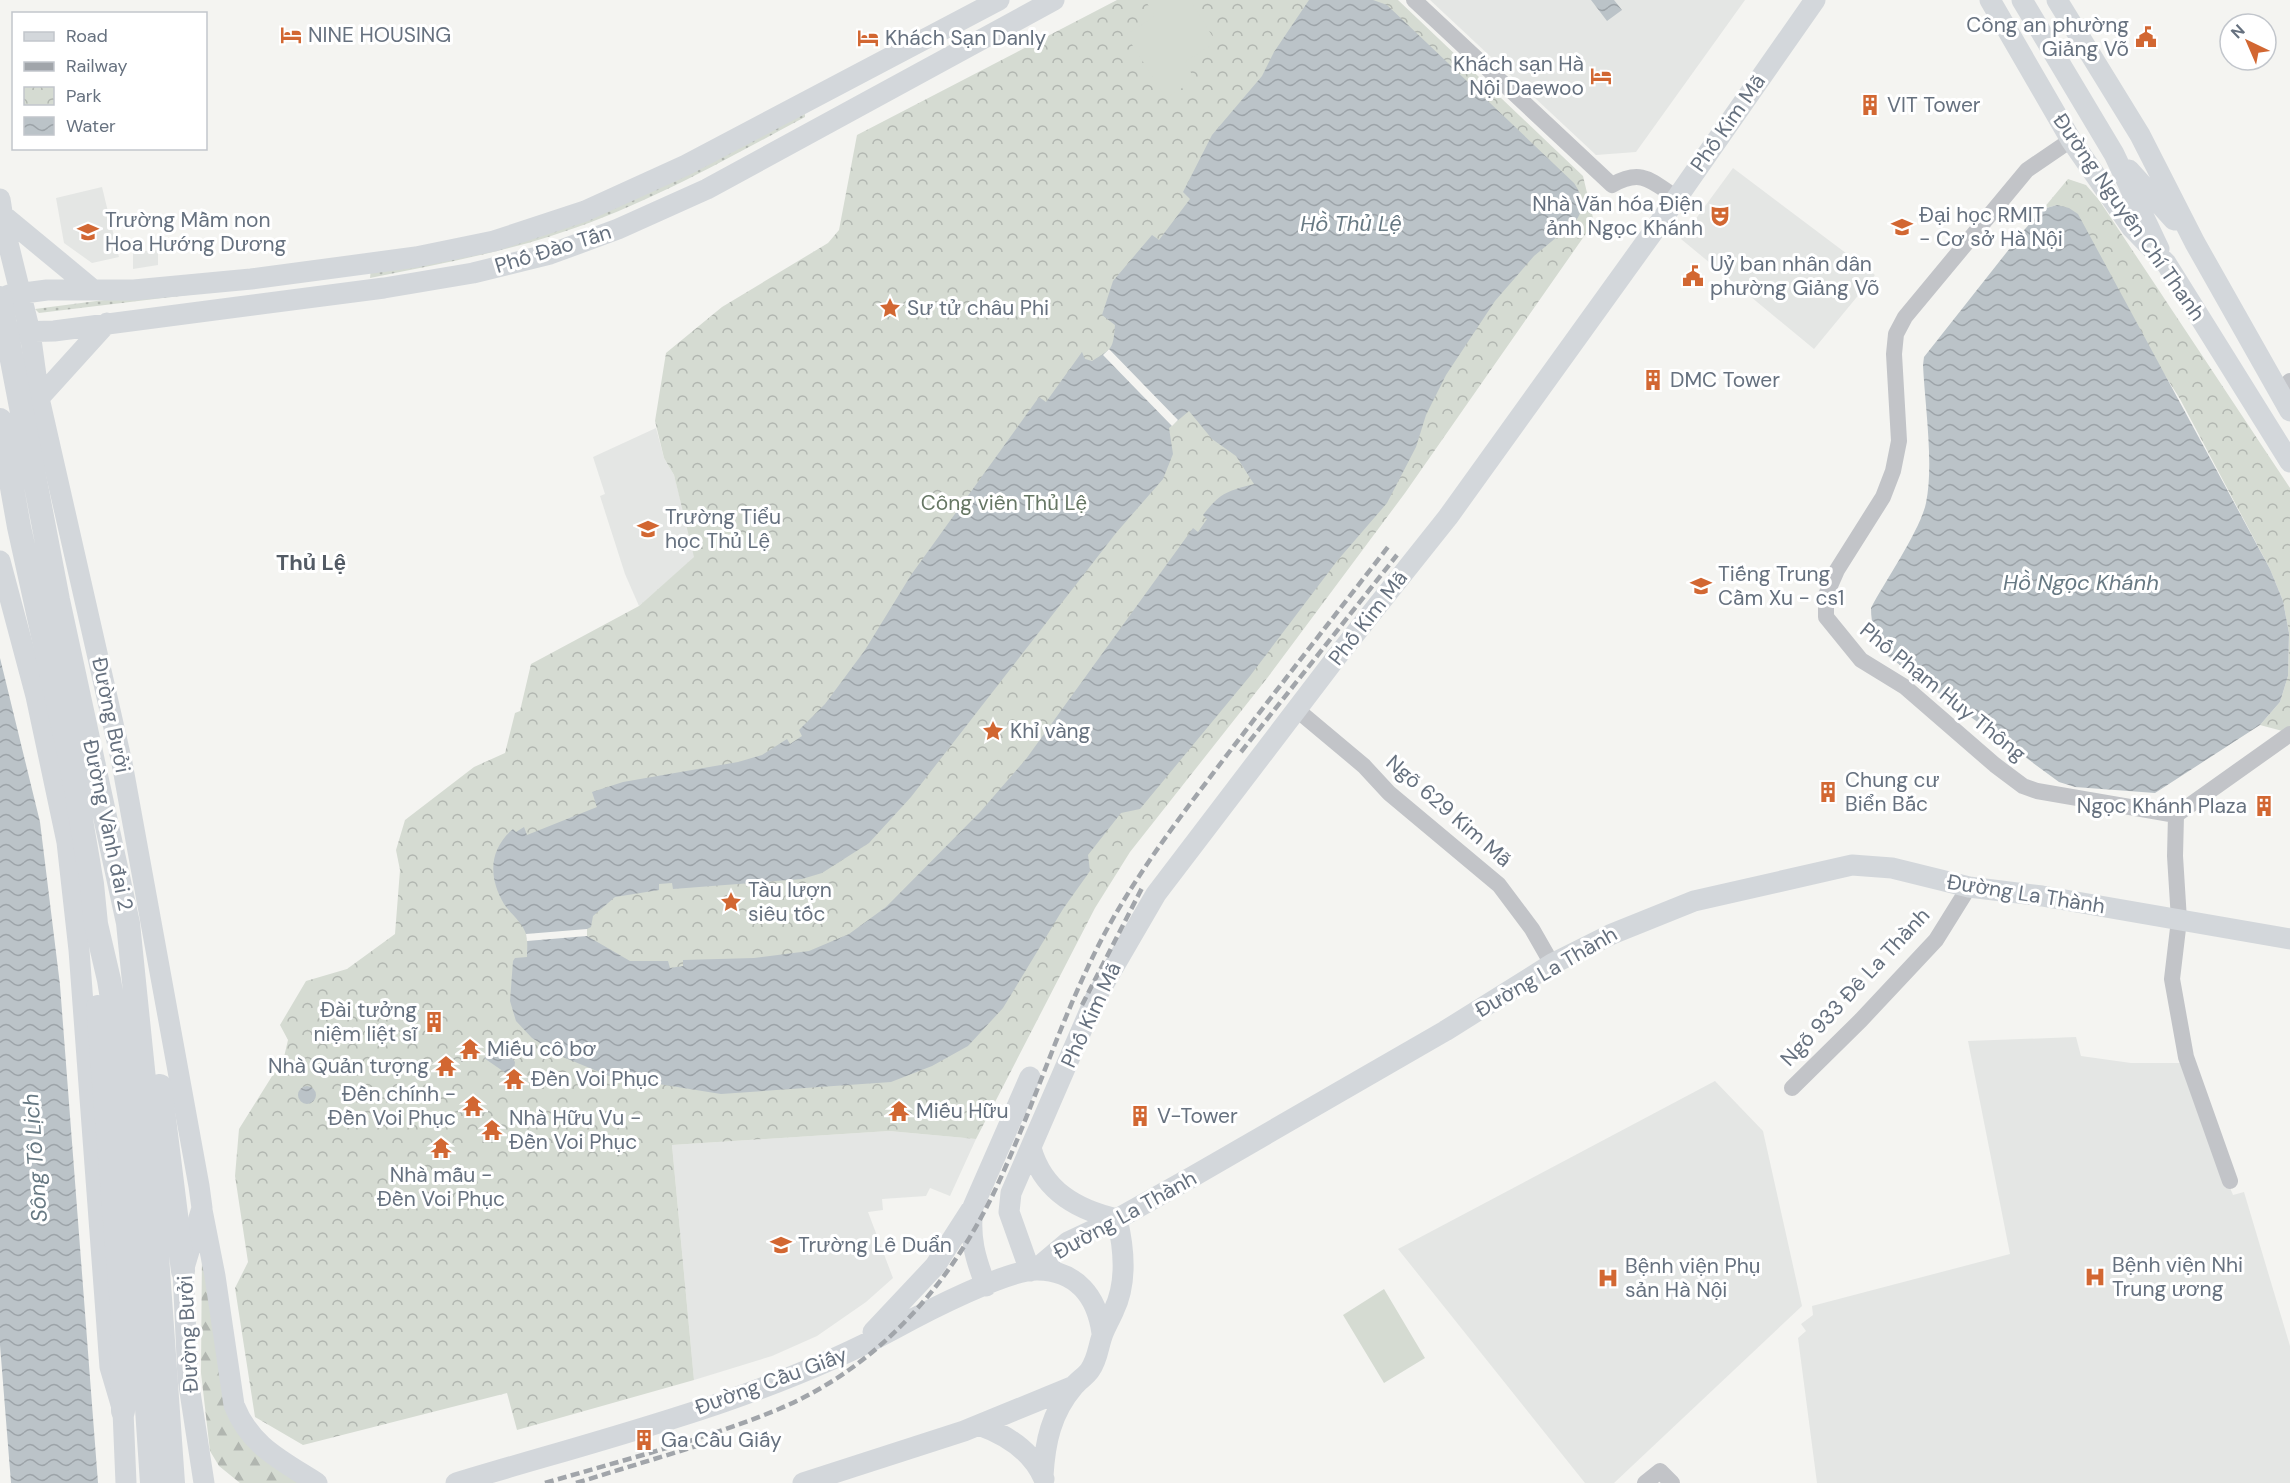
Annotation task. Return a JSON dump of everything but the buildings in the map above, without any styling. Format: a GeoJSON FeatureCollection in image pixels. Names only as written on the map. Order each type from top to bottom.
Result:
{"type":"FeatureCollection","features":[{"type":"Feature","properties":{"kind":"highway"},"geometry":{"type":"LineString","coordinates":[[7,296],[21,410]]}},
{"type":"Feature","properties":{"kind":"highway","name":"Đường Vành đai 2"},"geometry":{"type":"LineString","coordinates":[[21,410],[58,600],[128,923],[146,1244]]}},
{"type":"Feature","properties":{"kind":"highway","name":"Đường Vành đai 2"},"geometry":{"type":"LineString","coordinates":[[21,410],[19,527],[72,767],[96,924],[117,1029],[146,1244]]}},
{"type":"Feature","properties":{"kind":"highway"},"geometry":{"type":"LineString","coordinates":[[128,923],[147,976],[183,1271]]}},
{"type":"Feature","properties":{"kind":"highway"},"geometry":{"type":"LineString","coordinates":[[96,924],[98,1000],[122,1308],[123,1411]]}},
{"type":"Feature","properties":{"kind":"highway"},"geometry":{"type":"LineString","coordinates":[[146,1244],[152,1483]]}},
{"type":"Feature","properties":{"kind":"highway"},"geometry":{"type":"LineString","coordinates":[[146,1244],[173,1483]]}},
{"type":"Feature","properties":{"kind":"main road","name":"Phố Đào Tấn"},"geometry":{"type":"LineString","coordinates":[[7,296],[91,288],[134,290],[251,279],[451,251],[494,241],[613,200],[696,160],[999,0]]}},
{"type":"Feature","properties":{"kind":"main road","name":"Phố Đào Tấn"},"geometry":{"type":"LineString","coordinates":[[0,333],[107,323],[366,290],[473,273],[550,254],[618,229],[707,189],[1054,0]]}},
{"type":"Feature","properties":{"kind":"main road","name":"Phố Kim Mã"},"geometry":{"type":"LineString","coordinates":[[1032,1270],[1009,1212],[1015,1183],[1095,999],[1124,944],[1169,875],[1296,709],[1448,517],[1677,198],[1815,0]]}},
{"type":"Feature","properties":{"kind":"main road","name":"Đường Nguyễn Chí Thanh"},"geometry":{"type":"LineString","coordinates":[[1990,0],[2071,140],[2132,228],[2166,263],[2290,462]]}},
{"type":"Feature","properties":{"kind":"main road"},"geometry":{"type":"LineString","coordinates":[[2022,0],[2115,154],[2166,263]]}},
{"type":"Feature","properties":{"kind":"main road","name":"Đường Nguyễn Chí Thanh"},"geometry":{"type":"LineString","coordinates":[[2057,0],[2140,135],[2195,243],[2285,386],[2290,411]]}},
{"type":"Feature","properties":{"kind":"main road"},"geometry":{"type":"LineString","coordinates":[[2115,154],[2195,243]]}},
{"type":"Feature","properties":{"kind":"main road"},"geometry":{"type":"LineString","coordinates":[[2,221],[91,288]]}},
{"type":"Feature","properties":{"kind":"main road","name":"Đường Bưởi"},"geometry":{"type":"LineString","coordinates":[[2,221],[7,296],[30,332],[21,410],[122,763],[170,1012],[202,1208],[183,1271],[188,1379],[204,1483]]}},
{"type":"Feature","properties":{"kind":"main road"},"geometry":{"type":"LineString","coordinates":[[366,264],[366,290]]}},
{"type":"Feature","properties":{"kind":"main road"},"geometry":{"type":"LineString","coordinates":[[21,410],[107,323]]}},
{"type":"Feature","properties":{"kind":"main road"},"geometry":{"type":"LineString","coordinates":[[0,561],[36,696],[67,842],[79,950],[110,1367],[123,1411],[126,1483]]}},
{"type":"Feature","properties":{"kind":"main road","name":"Đường La Thành"},"geometry":{"type":"LineString","coordinates":[[1032,1270],[1068,1242],[1117,1219],[1445,1031],[1552,964],[1612,933],[1694,901],[1852,865],[1892,868],[1969,887],[2042,896],[2290,939]]}},
{"type":"Feature","properties":{"kind":"main road","name":"Phố Kim Mã"},"geometry":{"type":"LineString","coordinates":[[986,1286],[971,1246],[970,1230],[973,1207],[1030,1077]]}},
{"type":"Feature","properties":{"kind":"main road"},"geometry":{"type":"LineString","coordinates":[[1009,1123],[1034,1142],[1039,1170],[1065,1199],[1088,1212],[1117,1219],[1122,1238],[1121,1286],[1115,1308],[1102,1333],[1094,1362],[1089,1371],[1074,1386],[1057,1409],[1050,1426],[1044,1479]]}},
{"type":"Feature","properties":{"kind":"main road"},"geometry":{"type":"LineString","coordinates":[[850,1352],[917,1288],[935,1266],[973,1207]]}},
{"type":"Feature","properties":{"kind":"main road"},"geometry":{"type":"LineString","coordinates":[[202,1208],[215,1276],[234,1404],[241,1422],[261,1447],[317,1483]]}},
{"type":"Feature","properties":{"kind":"main road"},"geometry":{"type":"LineString","coordinates":[[1032,1270],[1056,1272],[1075,1280],[1099,1312],[1102,1333]]}},
{"type":"Feature","properties":{"kind":"main road","name":"Đường Cầu Giấy"},"geometry":{"type":"LineString","coordinates":[[456,1483],[745,1394],[850,1352],[929,1310],[1008,1277],[1032,1270]]}},
{"type":"Feature","properties":{"kind":"main road"},"geometry":{"type":"LineString","coordinates":[[803,1483],[979,1425],[1074,1386]]}},
{"type":"Feature","properties":{"kind":"main road"},"geometry":{"type":"LineString","coordinates":[[979,1425],[1013,1441],[1032,1458],[1044,1479]]}},
{"type":"Feature","properties":{"kind":"street"},"geometry":{"type":"LineString","coordinates":[[1414,0],[1612,185],[1627,176],[1644,176],[1677,198]]}},
{"type":"Feature","properties":{"kind":"street","name":"Phố Phạm Huy Thông"},"geometry":{"type":"LineString","coordinates":[[2071,140],[2027,171],[1905,317],[1896,334],[1894,354],[1899,441],[1893,471],[1883,497],[1826,595],[1826,617],[1861,660],[1905,687],[1995,765],[2023,786],[2037,791],[2176,815]]}},
{"type":"Feature","properties":{"kind":"street","name":"Ngõ 629 Kim Mã"},"geometry":{"type":"LineString","coordinates":[[1296,709],[1364,766],[1389,793],[1499,885],[1532,929],[1552,964]]}},
{"type":"Feature","properties":{"kind":"street"},"geometry":{"type":"LineString","coordinates":[[2230,1181],[2186,1057],[2172,979],[2179,920],[2175,856],[2176,815],[2290,734]]}},
{"type":"Feature","properties":{"kind":"street","name":"Ngõ 933 Đê La Thành"},"geometry":{"type":"LineString","coordinates":[[1792,1088],[1861,1020],[1936,940],[1969,887]]}},
{"type":"Feature","properties":{"kind":"street"},"geometry":{"type":"LineString","coordinates":[[1646,1483],[1660,1471],[1672,1483]]}},
{"type":"Feature","properties":{"kind":"shaded area","name":"Khách sạn Hà Nội Daewoo"},"geometry":{"type":"Polygon","coordinates":[[[1430,0],[1745,0],[1636,152],[1596,155],[1430,0]]]}},
{"type":"Feature","properties":{"kind":"shaded area"},"geometry":{"type":"Polygon","coordinates":[[[1733,168],[1875,275],[1814,349],[1681,239],[1733,168]]]}},
{"type":"Feature","properties":{"kind":"shaded area","name":"Trường Mầm non Hoa Hướng Dương"},"geometry":{"type":"Polygon","coordinates":[[[102,187],[119,257],[92,263],[64,243],[56,198],[102,187]]]}},
{"type":"Feature","properties":{"kind":"shaded area"},"geometry":{"type":"Polygon","coordinates":[[[158,250],[158,265],[133,269],[133,252],[158,250]]]}},
{"type":"Feature","properties":{"kind":"shaded area","name":"Trường Tiểu học Thủ Lệ"},"geometry":{"type":"Polygon","coordinates":[[[656,428],[664,458],[674,475],[695,557],[639,606],[625,574],[600,496],[605,494],[593,457],[656,428]]]}},
{"type":"Feature","properties":{"kind":"shaded area","name":"Bệnh viện Nhi Trung ương"},"geometry":{"type":"Polygon","coordinates":[[[2076,1037],[2081,1056],[2131,1063],[2180,1063],[2233,1195],[2244,1192],[2290,1346],[2290,1483],[1817,1483],[1798,1338],[1806,1331],[1801,1324],[1813,1315],[1812,1306],[2010,1254],[1968,1041],[2076,1037]]]}},
{"type":"Feature","properties":{"kind":"shaded area","name":"Bệnh viện Phụ sản Hà Nội"},"geometry":{"type":"Polygon","coordinates":[[[1715,1081],[1763,1131],[1802,1306],[1614,1483],[1585,1483],[1398,1249],[1715,1081]]]}},
{"type":"Feature","properties":{"kind":"shaded area","name":"Trường Lê Duẩn"},"geometry":{"type":"Polygon","coordinates":[[[889,1131],[976,1139],[950,1196],[930,1188],[926,1196],[882,1199],[883,1210],[868,1212],[893,1278],[866,1302],[817,1336],[772,1356],[694,1380],[672,1145],[889,1131]]]}},
{"type":"Feature","properties":{"kind":"green space","name":"Công viên Thủ Lệ"},"geometry":{"type":"Polygon","coordinates":[[[1117,0],[1398,0],[1583,176],[1594,222],[1405,493],[1268,677],[1130,852],[1095,908],[976,1139],[889,1131],[672,1145],[694,1380],[517,1430],[507,1393],[303,1445],[255,1417],[235,1288],[248,1262],[235,1176],[239,1129],[284,1057],[288,1040],[280,1025],[306,981],[347,969],[395,934],[400,870],[396,850],[405,820],[474,767],[505,753],[515,713],[520,711],[531,664],[639,606],[694,557],[674,475],[664,458],[655,421],[666,353],[722,307],[828,243],[839,230],[857,135],[1117,0]]]}},
{"type":"Feature","properties":{"kind":"green space"},"geometry":{"type":"Polygon","coordinates":[[[1145,0],[1190,0],[1216,42],[1185,62],[1195,80],[1166,98],[1126,35],[1155,16],[1145,0]]]}},
{"type":"Feature","properties":{"kind":"green space"},"geometry":{"type":"Polygon","coordinates":[[[805,114],[805,117],[679,183],[582,226],[504,249],[370,278],[371,269],[449,255],[805,114]]]}},
{"type":"Feature","properties":{"kind":"green space"},"geometry":{"type":"Polygon","coordinates":[[[2068,179],[2086,185],[2099,200],[2290,488],[2290,733],[2260,725],[2280,702],[2288,676],[2289,633],[2283,601],[2270,569],[2180,399],[2057,205],[2043,209],[2068,179]]]}},
{"type":"Feature","properties":{"kind":"green space"},"geometry":{"type":"Polygon","coordinates":[[[328,271],[329,278],[39,313],[35,309],[328,271]]]}},
{"type":"Feature","properties":{"kind":"green space"},"geometry":{"type":"Polygon","coordinates":[[[202,1247],[229,1405],[311,1483],[240,1483],[219,1466],[210,1451],[201,1373],[202,1247]]]}},
{"type":"Feature","properties":{"kind":"green space"},"geometry":{"type":"Polygon","coordinates":[[[1384,1289],[1425,1358],[1384,1383],[1343,1315],[1384,1289]]]}},
{"type":"Feature","properties":{"kind":"water","name":"Hồ Thủ Lệ"},"geometry":{"type":"Polygon","coordinates":[[[1309,0],[1373,0],[1387,5],[1574,183],[1580,193],[1582,207],[1575,222],[1534,256],[1495,301],[1446,375],[1426,415],[1416,447],[1387,503],[1337,561],[1250,676],[1140,809],[1121,813],[1088,855],[1090,871],[1063,909],[1003,1008],[968,1046],[932,1066],[891,1082],[721,1094],[609,1076],[563,1057],[532,1038],[516,1021],[510,1001],[513,961],[515,958],[527,957],[527,936],[504,904],[495,884],[493,874],[495,854],[505,837],[513,829],[516,832],[524,827],[527,835],[597,807],[592,792],[623,782],[738,762],[762,755],[787,739],[790,744],[802,736],[799,730],[825,704],[865,650],[911,575],[1039,397],[1046,402],[1082,352],[1085,359],[1092,361],[1111,347],[1115,325],[1102,315],[1113,281],[1152,235],[1159,240],[1190,199],[1183,192],[1212,135],[1262,76],[1274,52],[1309,0]],[[1189,411],[1169,428],[1173,454],[1163,479],[1116,533],[911,797],[869,843],[822,873],[802,879],[673,889],[672,883],[659,884],[659,890],[615,897],[593,916],[591,927],[587,929],[587,936],[630,961],[668,961],[670,968],[683,966],[683,960],[754,958],[809,951],[849,934],[886,907],[981,811],[1026,759],[1193,528],[1198,532],[1207,519],[1203,515],[1209,508],[1219,497],[1254,484],[1236,456],[1212,439],[1189,411]]]}},
{"type":"Feature","properties":{"kind":"water"},"geometry":{"type":"Polygon","coordinates":[[[1591,0],[1614,0],[1622,10],[1607,21],[1591,0]]]}},
{"type":"Feature","properties":{"kind":"water","name":"Hồ Ngọc Khánh"},"geometry":{"type":"Polygon","coordinates":[[[2057,205],[2069,208],[2078,214],[2270,569],[2283,601],[2289,633],[2288,676],[2280,702],[2260,725],[2155,793],[2075,787],[2059,782],[1885,654],[1872,621],[1871,608],[1910,541],[1926,503],[1929,453],[1924,357],[2025,229],[2043,209],[2057,205]]]}},
{"type":"Feature","properties":{"kind":"water","name":"Sông Tô Lịch"},"geometry":{"type":"Polygon","coordinates":[[[0,658],[40,822],[60,985],[98,1483],[11,1483],[0,1345],[0,658]]]}},
{"type":"Feature","properties":{"kind":"water"},"geometry":{"type":"Polygon","coordinates":[[[499,1050],[509,1054],[515,1062],[513,1078],[484,1058],[499,1050]]]}},
{"type":"Feature","properties":{"kind":"water"},"geometry":{"type":"Polygon","coordinates":[[[307,1086],[314,1088],[316,1095],[314,1102],[307,1104],[300,1102],[298,1095],[300,1088],[307,1086]]]}},
{"type":"Feature","properties":{"kind":"pier"},"geometry":{"type":"Polygon","coordinates":[[[1109,349],[1178,420],[1172,426],[1103,355],[1109,349]]]}},
{"type":"Feature","properties":{"kind":"pier"},"geometry":{"type":"Polygon","coordinates":[[[587,929],[587,936],[527,941],[526,934],[587,929]]]}},
{"type":"Feature","properties":{"kind":"railway"},"geometry":{"type":"LineString","coordinates":[[545,1483],[693,1440],[779,1409],[817,1390],[851,1368],[883,1343],[913,1314],[963,1248],[984,1213],[1015,1145],[1077,991],[1106,931],[1134,884],[1197,795],[1388,547]]}},
{"type":"Feature","properties":{"kind":"railway"},"geometry":{"type":"LineString","coordinates":[[1241,752],[1397,555]]}},
{"type":"Feature","properties":{"kind":"railway"},"geometry":{"type":"LineString","coordinates":[[1082,1005],[1142,888]]}},
{"type":"Feature","properties":{"kind":"railway"},"geometry":{"type":"LineString","coordinates":[[576,1483],[726,1437]]}},
{"type":"Feature","properties":{"kind":"place","name":"NINE HOUSING"},"geometry":{"type":"Point","coordinates":[291,35]}},
{"type":"Feature","properties":{"kind":"place","name":"Công an phường Giảng Võ"},"geometry":{"type":"Point","coordinates":[2146,37]}},
{"type":"Feature","properties":{"kind":"place","name":"Khách Sạn Danly"},"geometry":{"type":"Point","coordinates":[868,38]}},
{"type":"Feature","properties":{"kind":"place","name":"Khách sạn Hà Nội Daewoo"},"geometry":{"type":"Point","coordinates":[1601,76]}},
{"type":"Feature","properties":{"kind":"place","name":"VIT Tower"},"geometry":{"type":"Point","coordinates":[1870,105]}},
{"type":"Feature","properties":{"kind":"place","name":"Nhà Văn hóa Điện ảnh Ngọc Khánh"},"geometry":{"type":"Point","coordinates":[1720,216]}},
{"type":"Feature","properties":{"kind":"place","name":"Đại học RMIT - Cơ sở Hà Nội"},"geometry":{"type":"Point","coordinates":[1902,227]}},
{"type":"Feature","properties":{"kind":"place","name":"Trường Mầm non Hoa Hướng Dương"},"geometry":{"type":"Point","coordinates":[88,232]}},
{"type":"Feature","properties":{"kind":"place","name":"Uỷ ban nhân dân phường Giảng Võ"},"geometry":{"type":"Point","coordinates":[1693,276]}},
{"type":"Feature","properties":{"kind":"place","name":"Sư tử châu Phi"},"geometry":{"type":"Point","coordinates":[890,308]}},
{"type":"Feature","properties":{"kind":"place","name":"DMC Tower"},"geometry":{"type":"Point","coordinates":[1653,380]}},
{"type":"Feature","properties":{"kind":"place","name":"Trường Tiểu học Thủ Lệ"},"geometry":{"type":"Point","coordinates":[648,529]}},
{"type":"Feature","properties":{"kind":"place","name":"Tiếng Trung Cầm Xu - cs1"},"geometry":{"type":"Point","coordinates":[1701,586]}},
{"type":"Feature","properties":{"kind":"place","name":"Khỉ vàng"},"geometry":{"type":"Point","coordinates":[993,731]}},
{"type":"Feature","properties":{"kind":"place","name":"Chung cư Biển Bắc"},"geometry":{"type":"Point","coordinates":[1828,792]}},
{"type":"Feature","properties":{"kind":"place","name":"Ngọc Khánh Plaza"},"geometry":{"type":"Point","coordinates":[2264,806]}},
{"type":"Feature","properties":{"kind":"place","name":"Tàu lượn siêu tốc"},"geometry":{"type":"Point","coordinates":[731,902]}},
{"type":"Feature","properties":{"kind":"place","name":"Đài tưởng niệm liệt sĩ"},"geometry":{"type":"Point","coordinates":[434,1022]}},
{"type":"Feature","properties":{"kind":"place","name":"Miếu cô bơ"},"geometry":{"type":"Point","coordinates":[470,1049]}},
{"type":"Feature","properties":{"kind":"place","name":"Nhà Quản tượng"},"geometry":{"type":"Point","coordinates":[446,1066]}},
{"type":"Feature","properties":{"kind":"place","name":"Đền Voi Phục"},"geometry":{"type":"Point","coordinates":[514,1079]}},
{"type":"Feature","properties":{"kind":"place","name":"Đền chính - Đền Voi Phục"},"geometry":{"type":"Point","coordinates":[473,1106]}},
{"type":"Feature","properties":{"kind":"place","name":"Miếu Hữu"},"geometry":{"type":"Point","coordinates":[899,1111]}},
{"type":"Feature","properties":{"kind":"place","name":"V-Tower"},"geometry":{"type":"Point","coordinates":[1140,1116]}},
{"type":"Feature","properties":{"kind":"place","name":"Nhà Hữu Vu - Đền Voi Phục"},"geometry":{"type":"Point","coordinates":[492,1130]}},
{"type":"Feature","properties":{"kind":"place","name":"Nhà mẫu - Đền Voi Phục"},"geometry":{"type":"Point","coordinates":[441,1148]}},
{"type":"Feature","properties":{"kind":"place","name":"Trường Lê Duẩn"},"geometry":{"type":"Point","coordinates":[781,1245]}},
{"type":"Feature","properties":{"kind":"place","name":"Bệnh viện Nhi Trung ương"},"geometry":{"type":"Point","coordinates":[2095,1277]}},
{"type":"Feature","properties":{"kind":"place","name":"Bệnh viện Phụ sản Hà Nội"},"geometry":{"type":"Point","coordinates":[1608,1278]}},
{"type":"Feature","properties":{"kind":"place","name":"Ga Cầu Giấy"},"geometry":{"type":"Point","coordinates":[644,1440]}},
{"type":"Feature","properties":{"kind":"district","name":"Thủ Lệ"},"geometry":{"type":"Point","coordinates":[311,562]}}]}
